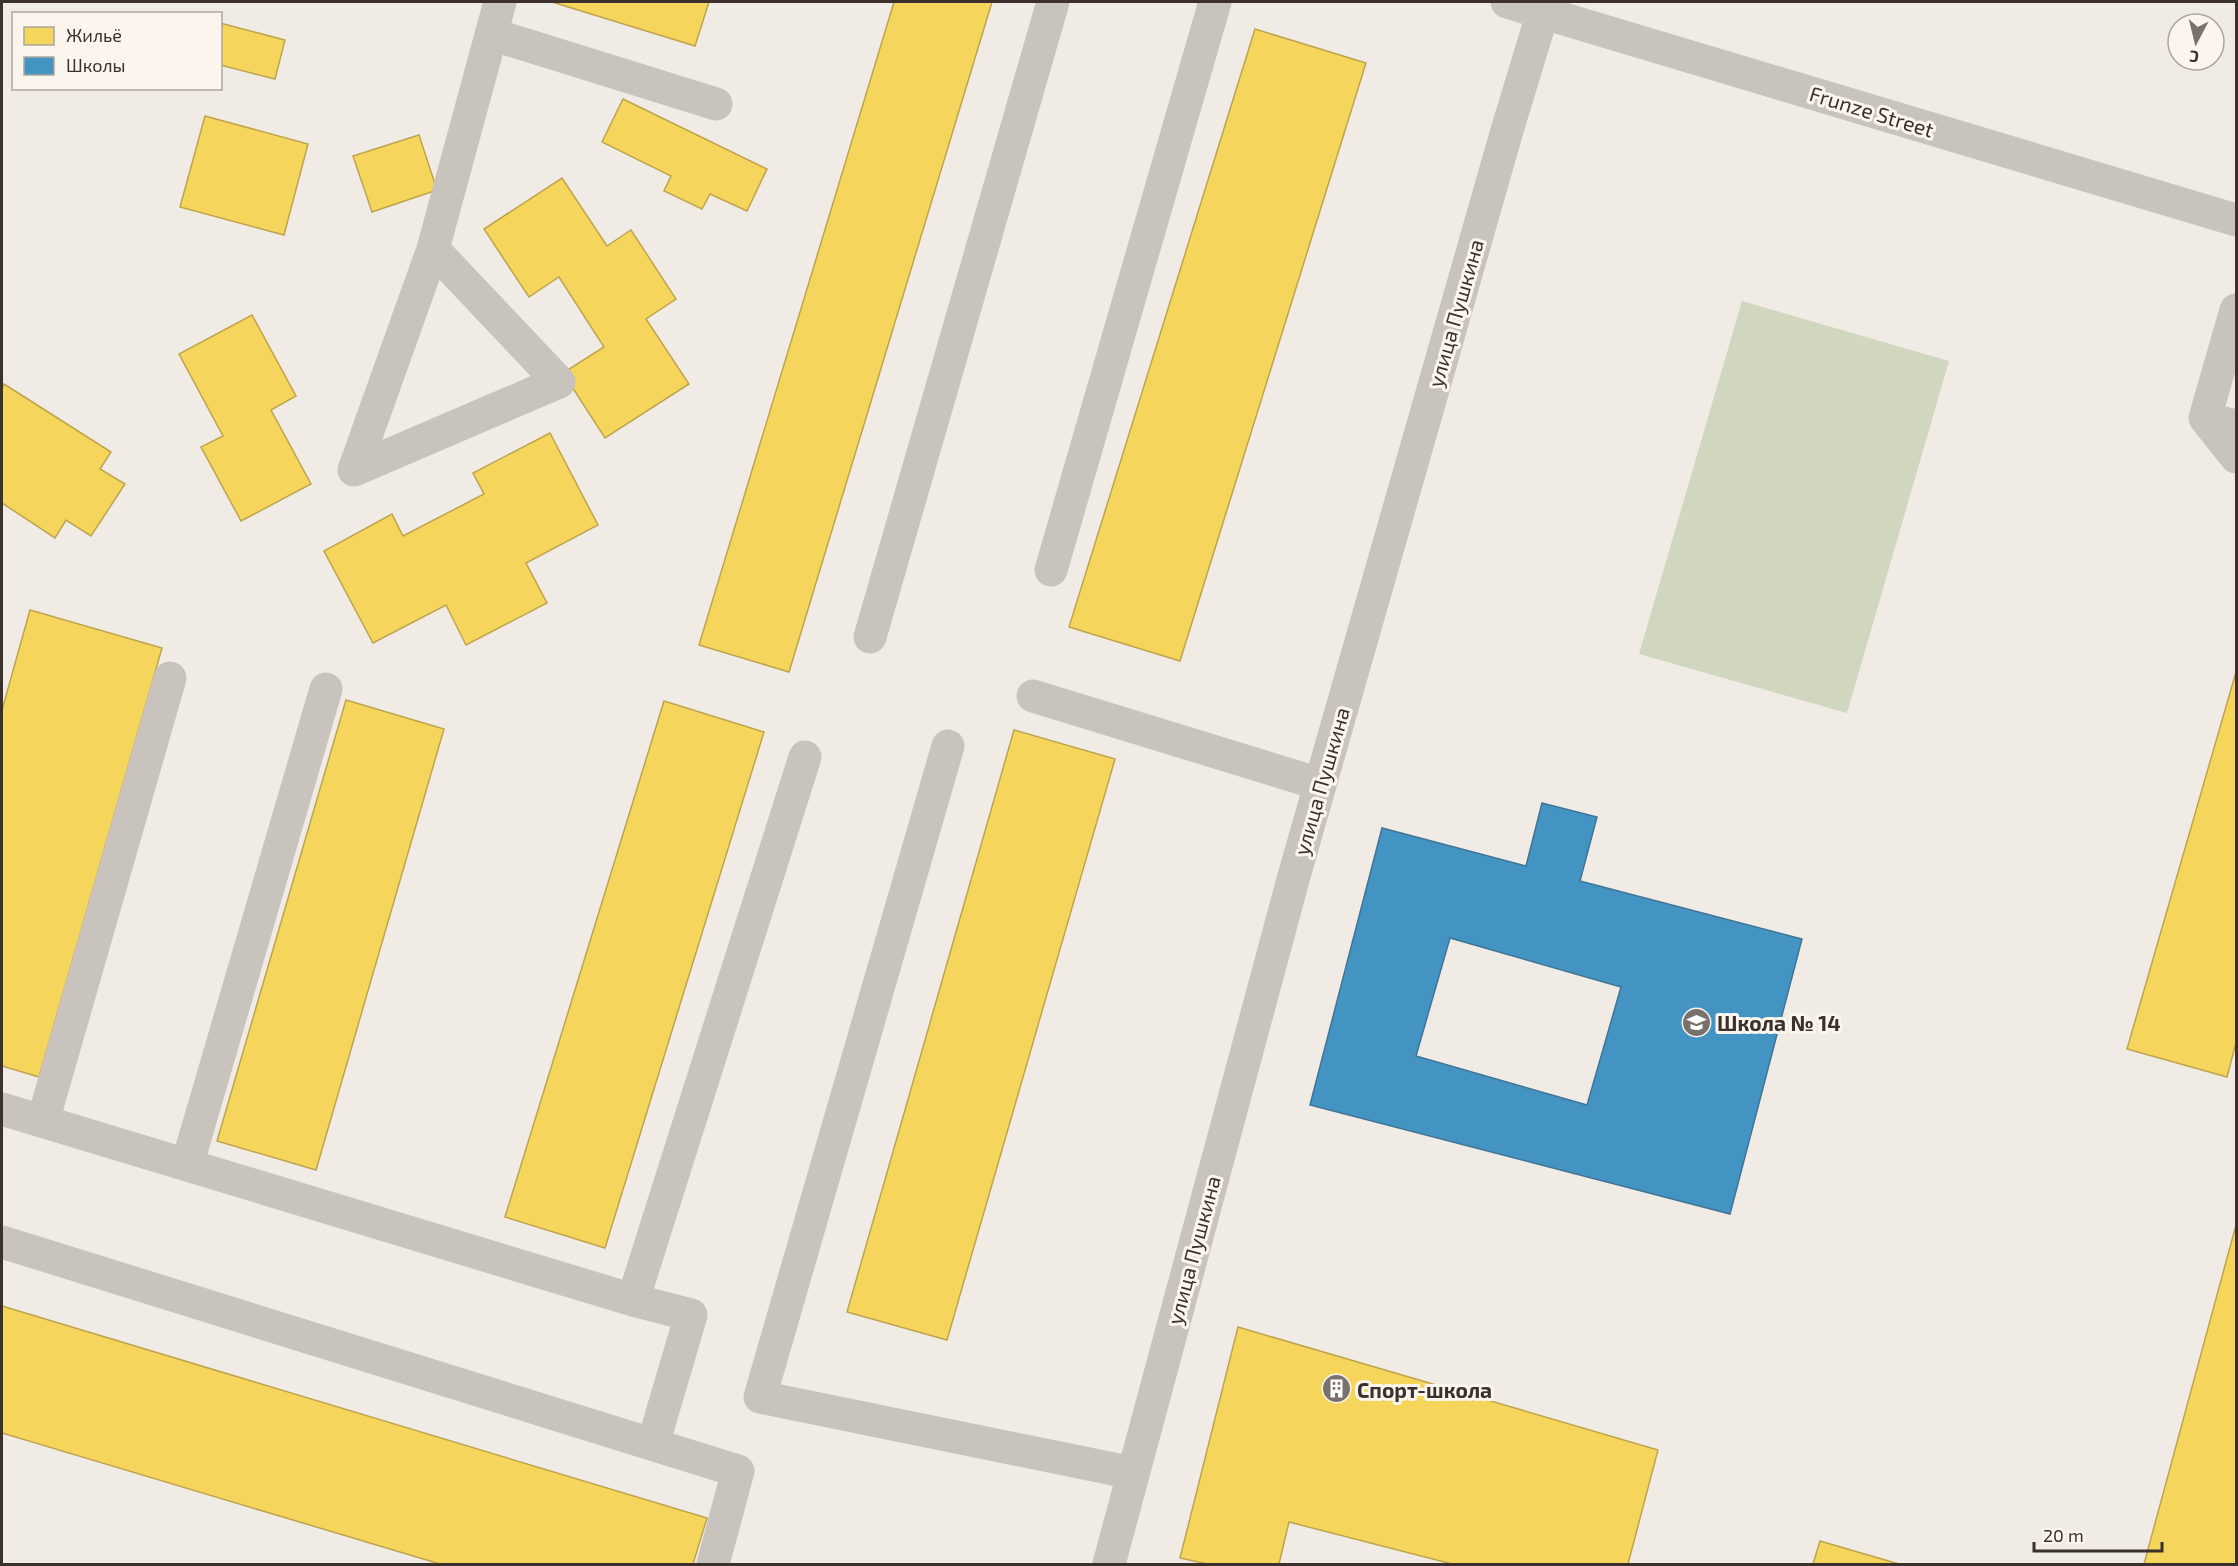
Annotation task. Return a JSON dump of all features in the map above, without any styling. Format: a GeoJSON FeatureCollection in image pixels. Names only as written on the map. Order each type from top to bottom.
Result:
{"type":"FeatureCollection","features":[{"type":"Feature","properties":{"kind":"street"},"geometry":{"type":"LineString","coordinates":[[433,249],[558,382],[354,470],[433,249],[500,2]]}},
{"type":"Feature","properties":{"kind":"street"},"geometry":{"type":"LineString","coordinates":[[870,637],[1053,2]]}},
{"type":"Feature","properties":{"kind":"street"},"geometry":{"type":"LineString","coordinates":[[1051,570],[1215,2]]}},
{"type":"Feature","properties":{"kind":"street","name":"Frunze Street"},"geometry":{"type":"LineString","coordinates":[[1507,2],[1546,7],[2236,220]]}},
{"type":"Feature","properties":{"kind":"street","name":"улица Пушкина"},"geometry":{"type":"LineString","coordinates":[[1109,1564],[1320,784],[1508,127],[1546,7]]}},
{"type":"Feature","properties":{"kind":"street"},"geometry":{"type":"LineString","coordinates":[[491,34],[716,104]]}},
{"type":"Feature","properties":{"kind":"street"},"geometry":{"type":"LineString","coordinates":[[2205,418],[2236,310]]}},
{"type":"Feature","properties":{"kind":"street"},"geometry":{"type":"LineString","coordinates":[[2205,418],[2236,426]]}},
{"type":"Feature","properties":{"kind":"street"},"geometry":{"type":"LineString","coordinates":[[2205,418],[2236,457]]}},
{"type":"Feature","properties":{"kind":"street"},"geometry":{"type":"LineString","coordinates":[[43,1121],[170,678]]}},
{"type":"Feature","properties":{"kind":"street"},"geometry":{"type":"LineString","coordinates":[[187,1164],[326,689]]}},
{"type":"Feature","properties":{"kind":"street"},"geometry":{"type":"LineString","coordinates":[[1033,696],[1320,784]]}},
{"type":"Feature","properties":{"kind":"street"},"geometry":{"type":"LineString","coordinates":[[948,746],[760,1397],[1133,1473]]}},
{"type":"Feature","properties":{"kind":"street"},"geometry":{"type":"LineString","coordinates":[[633,1300],[805,757]]}},
{"type":"Feature","properties":{"kind":"street"},"geometry":{"type":"LineString","coordinates":[[2,1109],[692,1316],[653,1444]]}},
{"type":"Feature","properties":{"kind":"street"},"geometry":{"type":"LineString","coordinates":[[2,1242],[738,1471],[713,1564]]}},
{"type":"Feature","properties":{"kind":"green space"},"geometry":{"type":"Polygon","coordinates":[[[1742,301],[1949,361],[1847,713],[1639,654],[1742,301]]]}},
{"type":"Feature","properties":{"kind":"building: Жильё"},"geometry":{"type":"Polygon","coordinates":[[[552,2],[709,2],[695,46],[552,2]]]}},
{"type":"Feature","properties":{"kind":"building: Жильё"},"geometry":{"type":"Polygon","coordinates":[[[894,2],[992,2],[789,672],[699,645],[894,2]]]}},
{"type":"Feature","properties":{"kind":"building: Жильё"},"geometry":{"type":"Polygon","coordinates":[[[222,24],[285,40],[275,79],[222,66],[222,24]]]}},
{"type":"Feature","properties":{"kind":"building: Жильё"},"geometry":{"type":"Polygon","coordinates":[[[1255,29],[1366,63],[1180,661],[1069,627],[1255,29]]]}},
{"type":"Feature","properties":{"kind":"building: Жильё"},"geometry":{"type":"Polygon","coordinates":[[[623,99],[767,169],[747,211],[710,194],[702,209],[664,191],[671,176],[602,142],[623,99]]]}},
{"type":"Feature","properties":{"kind":"building: Жильё"},"geometry":{"type":"Polygon","coordinates":[[[205,116],[308,144],[284,235],[180,207],[205,116]]]}},
{"type":"Feature","properties":{"kind":"building: Жильё"},"geometry":{"type":"Polygon","coordinates":[[[419,135],[437,190],[372,212],[353,156],[419,135]]]}},
{"type":"Feature","properties":{"kind":"building: Жильё"},"geometry":{"type":"Polygon","coordinates":[[[562,178],[607,246],[631,230],[676,299],[646,319],[689,384],[605,438],[563,373],[604,347],[559,277],[529,297],[484,229],[562,178]]]}},
{"type":"Feature","properties":{"kind":"building: Жильё"},"geometry":{"type":"Polygon","coordinates":[[[252,315],[296,396],[271,410],[311,484],[241,521],[201,447],[223,436],[179,354],[252,315]]]}},
{"type":"Feature","properties":{"kind":"building: Жильё"},"geometry":{"type":"Polygon","coordinates":[[[4,384],[111,452],[100,469],[125,484],[91,536],[66,520],[55,538],[2,503],[2,388],[4,384]]]}},
{"type":"Feature","properties":{"kind":"building: Жильё"},"geometry":{"type":"Polygon","coordinates":[[[550,433],[598,525],[526,563],[547,603],[466,645],[446,605],[373,643],[324,551],[392,514],[403,536],[484,494],[473,473],[550,433]]]}},
{"type":"Feature","properties":{"kind":"building: Жильё"},"geometry":{"type":"Polygon","coordinates":[[[30,610],[162,648],[39,1077],[2,1066],[2,710],[30,610]]]}},
{"type":"Feature","properties":{"kind":"building: Жильё"},"geometry":{"type":"Polygon","coordinates":[[[2236,672],[2236,1043],[2227,1077],[2127,1049],[2236,672]]]}},
{"type":"Feature","properties":{"kind":"building: Жильё"},"geometry":{"type":"Polygon","coordinates":[[[346,700],[444,729],[316,1170],[217,1141],[346,700]]]}},
{"type":"Feature","properties":{"kind":"building: Жильё"},"geometry":{"type":"Polygon","coordinates":[[[664,701],[764,732],[605,1248],[505,1217],[664,701]]]}},
{"type":"Feature","properties":{"kind":"building: Жильё"},"geometry":{"type":"Polygon","coordinates":[[[1014,730],[1115,759],[947,1340],[847,1312],[1014,730]]]}},
{"type":"Feature","properties":{"kind":"building: Жильё"},"geometry":{"type":"Polygon","coordinates":[[[2236,1225],[2236,1564],[2144,1564],[2236,1225]]]}},
{"type":"Feature","properties":{"kind":"building: Жильё"},"geometry":{"type":"Polygon","coordinates":[[[2,1306],[707,1518],[693,1564],[440,1564],[2,1433],[2,1306]]]}},
{"type":"Feature","properties":{"kind":"building: Жильё","name":"Спорт-школа"},"geometry":{"type":"Polygon","coordinates":[[[1238,1327],[1658,1450],[1628,1564],[1452,1564],[1289,1522],[1279,1564],[1207,1564],[1180,1558],[1238,1327]]]}},
{"type":"Feature","properties":{"kind":"building: Жильё"},"geometry":{"type":"Polygon","coordinates":[[[1820,1541],[1899,1564],[1813,1564],[1820,1541]]]}},
{"type":"Feature","properties":{"kind":"building: Школы","name":"Школа № 14"},"geometry":{"type":"Polygon","coordinates":[[[1542,803],[1597,817],[1580,881],[1802,939],[1730,1214],[1310,1105],[1382,828],[1526,866],[1542,803]],[[1450,938],[1416,1056],[1587,1105],[1621,987],[1450,938]]]}},
{"type":"Feature","properties":{"kind":"place","name":"Школа № 14"},"geometry":{"type":"Point","coordinates":[1696,1022]}},
{"type":"Feature","properties":{"kind":"place","name":"Спорт-школа"},"geometry":{"type":"Point","coordinates":[1336,1389]}}]}
